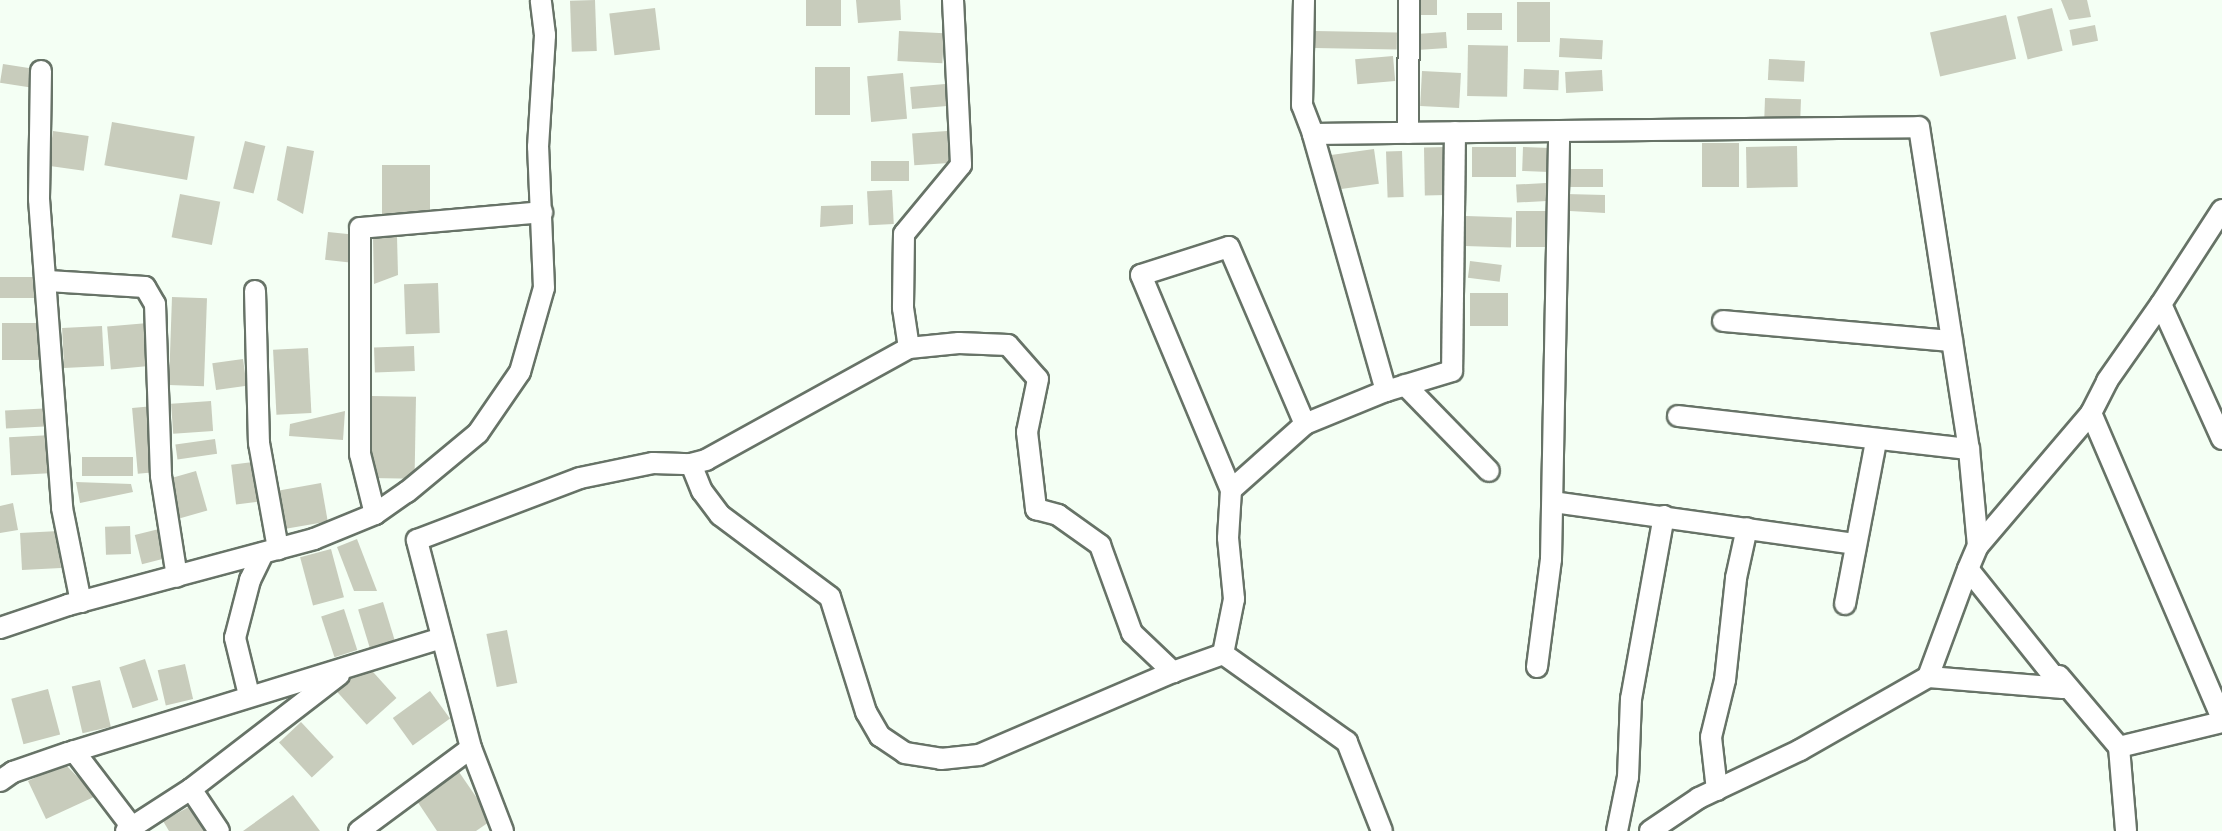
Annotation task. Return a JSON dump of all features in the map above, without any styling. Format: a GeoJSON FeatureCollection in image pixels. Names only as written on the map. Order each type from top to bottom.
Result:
{"type":"FeatureCollection","features":[{"type":"Feature","properties":{"kind":"street"},"geometry":{"type":"LineString","coordinates":[[0,628],[81,602],[314,539],[375,514],[407,492],[478,433],[520,372],[544,288],[538,147],[545,35],[541,0]]}},
{"type":"Feature","properties":{"kind":"street"},"geometry":{"type":"LineString","coordinates":[[909,348],[903,308],[904,234],[961,165],[953,0]]}},
{"type":"Feature","properties":{"kind":"street"},"geometry":{"type":"LineString","coordinates":[[1304,0],[1302,105],[1396,388],[1489,471]]}},
{"type":"Feature","properties":{"kind":"street"},"geometry":{"type":"LineString","coordinates":[[1408,133],[1409,0]]}},
{"type":"Feature","properties":{"kind":"street"},"geometry":{"type":"LineString","coordinates":[[41,71],[39,199],[48,281],[62,508],[81,602]]}},
{"type":"Feature","properties":{"kind":"street"},"geometry":{"type":"LineString","coordinates":[[1313,134],[1919,127],[1969,449],[1978,546]]}},
{"type":"Feature","properties":{"kind":"street"},"geometry":{"type":"LineString","coordinates":[[1537,667],[1551,559],[1559,131]]}},
{"type":"Feature","properties":{"kind":"street"},"geometry":{"type":"LineString","coordinates":[[1231,490],[1305,424],[1396,388],[1452,371],[1455,132]]}},
{"type":"Feature","properties":{"kind":"street"},"geometry":{"type":"LineString","coordinates":[[1928,677],[1978,546],[2091,413],[2107,381],[2222,210]]}},
{"type":"Feature","properties":{"kind":"street"},"geometry":{"type":"LineString","coordinates":[[375,514],[360,454],[360,228],[542,212]]}},
{"type":"Feature","properties":{"kind":"street"},"geometry":{"type":"LineString","coordinates":[[1223,654],[1234,599],[1228,538],[1231,490],[1141,275],[1229,247],[1305,424]]}},
{"type":"Feature","properties":{"kind":"street"},"geometry":{"type":"LineString","coordinates":[[48,281],[145,287],[155,304],[161,476],[177,577]]}},
{"type":"Feature","properties":{"kind":"street"},"geometry":{"type":"LineString","coordinates":[[255,291],[259,443],[271,551],[250,580],[235,638],[272,727]]}},
{"type":"Feature","properties":{"kind":"street"},"geometry":{"type":"LineString","coordinates":[[2161,304],[2220,428]]}},
{"type":"Feature","properties":{"kind":"street"},"geometry":{"type":"LineString","coordinates":[[1723,321],[1952,341]]}},
{"type":"Feature","properties":{"kind":"street"},"geometry":{"type":"LineString","coordinates":[[503,831],[471,748],[417,540],[580,478],[653,463],[691,464],[719,453],[909,348],[959,343],[1008,345],[1038,379],[1027,432],[1036,509],[1058,515],[1100,545],[1132,633],[1173,672]]}},
{"type":"Feature","properties":{"kind":"street"},"geometry":{"type":"LineString","coordinates":[[2091,413],[2222,720],[2119,747]]}},
{"type":"Feature","properties":{"kind":"street"},"geometry":{"type":"LineString","coordinates":[[1678,416],[1876,441],[1969,449]]}},
{"type":"Feature","properties":{"kind":"street"},"geometry":{"type":"LineString","coordinates":[[1845,604],[1876,441]]}},
{"type":"Feature","properties":{"kind":"street"},"geometry":{"type":"LineString","coordinates":[[691,464],[702,491],[720,515],[830,597],[866,712],[880,736],[905,753],[941,759],[979,755],[1173,672],[1223,654]]}},
{"type":"Feature","properties":{"kind":"street"},"geometry":{"type":"LineString","coordinates":[[1553,502],[1855,544]]}},
{"type":"Feature","properties":{"kind":"street"},"geometry":{"type":"LineString","coordinates":[[1617,831],[1628,777],[1631,699],[1664,516]]}},
{"type":"Feature","properties":{"kind":"street"},"geometry":{"type":"LineString","coordinates":[[1717,790],[1711,737],[1725,680],[1736,578],[1747,528]]}},
{"type":"Feature","properties":{"kind":"street"},"geometry":{"type":"LineString","coordinates":[[1650,831],[1717,790],[1800,750],[1928,677],[2063,688],[1968,569]]}},
{"type":"Feature","properties":{"kind":"street"},"geometry":{"type":"LineString","coordinates":[[1968,569],[2119,747],[2126,831]]}},
{"type":"Feature","properties":{"kind":"street"},"geometry":{"type":"LineString","coordinates":[[0,781],[13,772],[74,751],[442,638]]}},
{"type":"Feature","properties":{"kind":"street"},"geometry":{"type":"LineString","coordinates":[[1223,654],[1347,742],[1382,831]]}},
{"type":"Feature","properties":{"kind":"street"},"geometry":{"type":"LineString","coordinates":[[74,751],[129,829],[191,789],[350,667]]}},
{"type":"Feature","properties":{"kind":"street"},"geometry":{"type":"LineString","coordinates":[[359,831],[471,748]]}},
{"type":"Feature","properties":{"kind":"street"},"geometry":{"type":"LineString","coordinates":[[191,789],[219,831]]}},
{"type":"Feature","properties":{"kind":"building"},"geometry":{"type":"Polygon","coordinates":[[[595,0],[597,51],[572,52],[570,1],[595,0]]]}},
{"type":"Feature","properties":{"kind":"building"},"geometry":{"type":"Polygon","coordinates":[[[806,0],[841,0],[841,26],[806,26],[806,0]]]}},
{"type":"Feature","properties":{"kind":"building"},"geometry":{"type":"Polygon","coordinates":[[[856,0],[900,0],[901,20],[858,23],[856,0]]]}},
{"type":"Feature","properties":{"kind":"building"},"geometry":{"type":"Polygon","coordinates":[[[1419,0],[1437,0],[1437,15],[1419,15],[1419,0]]]}},
{"type":"Feature","properties":{"kind":"building"},"geometry":{"type":"Polygon","coordinates":[[[2061,0],[2087,0],[2091,17],[2069,20],[2061,0]]]}},
{"type":"Feature","properties":{"kind":"building"},"geometry":{"type":"Polygon","coordinates":[[[1517,2],[1550,2],[1550,42],[1517,42],[1517,2]]]}},
{"type":"Feature","properties":{"kind":"building"},"geometry":{"type":"Polygon","coordinates":[[[655,8],[660,50],[614,55],[609,14],[655,8]]]}},
{"type":"Feature","properties":{"kind":"building"},"geometry":{"type":"Polygon","coordinates":[[[2052,8],[2063,51],[2028,59],[2017,17],[2052,8]]]}},
{"type":"Feature","properties":{"kind":"building"},"geometry":{"type":"Polygon","coordinates":[[[1467,13],[1502,13],[1502,30],[1467,30],[1467,13]]]}},
{"type":"Feature","properties":{"kind":"building"},"geometry":{"type":"Polygon","coordinates":[[[2006,15],[2016,59],[1940,76],[1930,33],[2006,15]]]}},
{"type":"Feature","properties":{"kind":"building"},"geometry":{"type":"Polygon","coordinates":[[[2095,25],[2098,41],[2073,46],[2069,30],[2095,25]]]}},
{"type":"Feature","properties":{"kind":"building"},"geometry":{"type":"Polygon","coordinates":[[[899,31],[944,33],[942,63],[897,61],[899,31]]]}},
{"type":"Feature","properties":{"kind":"building"},"geometry":{"type":"Polygon","coordinates":[[[1315,31],[1397,32],[1397,49],[1315,48],[1315,31]]]}},
{"type":"Feature","properties":{"kind":"building"},"geometry":{"type":"Polygon","coordinates":[[[1446,32],[1447,48],[1417,50],[1416,34],[1446,32]]]}},
{"type":"Feature","properties":{"kind":"building"},"geometry":{"type":"Polygon","coordinates":[[[1560,38],[1603,40],[1602,59],[1559,57],[1560,38]]]}},
{"type":"Feature","properties":{"kind":"building"},"geometry":{"type":"Polygon","coordinates":[[[1468,45],[1508,46],[1507,97],[1467,96],[1468,45]]]}},
{"type":"Feature","properties":{"kind":"building"},"geometry":{"type":"Polygon","coordinates":[[[1393,56],[1395,81],[1357,84],[1355,59],[1393,56]]]}},
{"type":"Feature","properties":{"kind":"building"},"geometry":{"type":"Polygon","coordinates":[[[1769,59],[1805,61],[1804,82],[1768,80],[1769,59]]]}},
{"type":"Feature","properties":{"kind":"building"},"geometry":{"type":"Polygon","coordinates":[[[3,64],[34,69],[31,88],[0,83],[3,64]]]}},
{"type":"Feature","properties":{"kind":"building"},"geometry":{"type":"Polygon","coordinates":[[[815,67],[850,67],[850,115],[815,115],[815,67]]]}},
{"type":"Feature","properties":{"kind":"building"},"geometry":{"type":"Polygon","coordinates":[[[1524,69],[1559,70],[1558,90],[1523,89],[1524,69]]]}},
{"type":"Feature","properties":{"kind":"building"},"geometry":{"type":"Polygon","coordinates":[[[1602,70],[1603,91],[1566,93],[1565,72],[1602,70]]]}},
{"type":"Feature","properties":{"kind":"building"},"geometry":{"type":"Polygon","coordinates":[[[1422,71],[1461,73],[1459,108],[1420,106],[1422,71]]]}},
{"type":"Feature","properties":{"kind":"building"},"geometry":{"type":"Polygon","coordinates":[[[903,73],[907,119],[871,122],[867,76],[903,73]]]}},
{"type":"Feature","properties":{"kind":"building"},"geometry":{"type":"Polygon","coordinates":[[[945,84],[947,106],[912,109],[910,87],[945,84]]]}},
{"type":"Feature","properties":{"kind":"building"},"geometry":{"type":"Polygon","coordinates":[[[1765,98],[1801,99],[1800,123],[1764,122],[1765,98]]]}},
{"type":"Feature","properties":{"kind":"building"},"geometry":{"type":"Polygon","coordinates":[[[112,122],[195,137],[187,180],[104,165],[112,122]]]}},
{"type":"Feature","properties":{"kind":"building"},"geometry":{"type":"Polygon","coordinates":[[[53,131],[89,136],[84,171],[48,166],[53,131]]]}},
{"type":"Feature","properties":{"kind":"building"},"geometry":{"type":"Polygon","coordinates":[[[947,131],[949,163],[914,165],[912,133],[947,131]]]}},
{"type":"Feature","properties":{"kind":"building"},"geometry":{"type":"Polygon","coordinates":[[[245,141],[265,146],[254,194],[233,189],[245,141]]]}},
{"type":"Feature","properties":{"kind":"building"},"geometry":{"type":"Polygon","coordinates":[[[1702,143],[1739,143],[1739,187],[1702,187],[1702,143]]]}},
{"type":"Feature","properties":{"kind":"building"},"geometry":{"type":"Polygon","coordinates":[[[287,146],[314,151],[303,214],[277,200],[287,146]]]}},
{"type":"Feature","properties":{"kind":"building"},"geometry":{"type":"Polygon","coordinates":[[[1797,146],[1798,187],[1747,188],[1746,147],[1797,146]]]}},
{"type":"Feature","properties":{"kind":"building"},"geometry":{"type":"Polygon","coordinates":[[[1424,147],[1446,147],[1447,195],[1425,195],[1424,147]]]}},
{"type":"Feature","properties":{"kind":"building"},"geometry":{"type":"Polygon","coordinates":[[[1472,147],[1516,147],[1516,177],[1472,177],[1472,147]]]}},
{"type":"Feature","properties":{"kind":"building"},"geometry":{"type":"Polygon","coordinates":[[[1523,147],[1550,148],[1549,172],[1522,171],[1523,147]]]}},
{"type":"Feature","properties":{"kind":"building"},"geometry":{"type":"Polygon","coordinates":[[[1374,149],[1379,184],[1332,190],[1327,156],[1374,149]]]}},
{"type":"Feature","properties":{"kind":"building"},"geometry":{"type":"Polygon","coordinates":[[[1402,151],[1404,197],[1388,198],[1386,152],[1402,151]]]}},
{"type":"Feature","properties":{"kind":"building"},"geometry":{"type":"Polygon","coordinates":[[[871,161],[909,161],[909,181],[871,181],[871,161]]]}},
{"type":"Feature","properties":{"kind":"building"},"geometry":{"type":"Polygon","coordinates":[[[382,165],[430,165],[430,214],[382,214],[382,165]]]}},
{"type":"Feature","properties":{"kind":"building"},"geometry":{"type":"Polygon","coordinates":[[[1569,169],[1603,169],[1603,187],[1569,187],[1569,169]]]}},
{"type":"Feature","properties":{"kind":"building"},"geometry":{"type":"Polygon","coordinates":[[[1546,183],[1547,201],[1517,203],[1516,185],[1546,183]]]}},
{"type":"Feature","properties":{"kind":"building"},"geometry":{"type":"Polygon","coordinates":[[[892,190],[894,224],[869,225],[867,191],[892,190]]]}},
{"type":"Feature","properties":{"kind":"building"},"geometry":{"type":"Polygon","coordinates":[[[180,194],[220,202],[212,245],[172,237],[180,194]]]}},
{"type":"Feature","properties":{"kind":"building"},"geometry":{"type":"Polygon","coordinates":[[[1566,194],[1605,195],[1605,213],[1570,211],[1566,194]]]}},
{"type":"Feature","properties":{"kind":"building"},"geometry":{"type":"Polygon","coordinates":[[[853,205],[853,224],[820,227],[821,206],[853,205]]]}},
{"type":"Feature","properties":{"kind":"building"},"geometry":{"type":"Polygon","coordinates":[[[1516,211],[1546,211],[1546,247],[1516,247],[1516,211]]]}},
{"type":"Feature","properties":{"kind":"building"},"geometry":{"type":"Polygon","coordinates":[[[1466,216],[1512,218],[1511,248],[1465,246],[1466,216]]]}},
{"type":"Feature","properties":{"kind":"building"},"geometry":{"type":"Polygon","coordinates":[[[328,232],[355,235],[352,263],[325,260],[328,232]]]}},
{"type":"Feature","properties":{"kind":"building"},"geometry":{"type":"Polygon","coordinates":[[[397,236],[398,275],[374,284],[373,237],[397,236]]]}},
{"type":"Feature","properties":{"kind":"building"},"geometry":{"type":"Polygon","coordinates":[[[1470,261],[1502,265],[1500,282],[1468,278],[1470,261]]]}},
{"type":"Feature","properties":{"kind":"building"},"geometry":{"type":"Polygon","coordinates":[[[0,277],[38,277],[38,298],[0,298],[0,277]]]}},
{"type":"Feature","properties":{"kind":"building"},"geometry":{"type":"Polygon","coordinates":[[[438,283],[440,333],[406,334],[404,284],[438,283]]]}},
{"type":"Feature","properties":{"kind":"building"},"geometry":{"type":"Polygon","coordinates":[[[1470,293],[1508,293],[1508,326],[1470,326],[1470,293]]]}},
{"type":"Feature","properties":{"kind":"building"},"geometry":{"type":"Polygon","coordinates":[[[172,297],[207,298],[204,386],[169,385],[172,297]]]}},
{"type":"Feature","properties":{"kind":"building"},"geometry":{"type":"Polygon","coordinates":[[[2,323],[39,323],[39,360],[2,360],[2,323]]]}},
{"type":"Feature","properties":{"kind":"building"},"geometry":{"type":"Polygon","coordinates":[[[148,323],[152,366],[111,369],[107,327],[148,323]]]}},
{"type":"Feature","properties":{"kind":"building"},"geometry":{"type":"Polygon","coordinates":[[[102,326],[104,366],[64,368],[62,328],[102,326]]]}},
{"type":"Feature","properties":{"kind":"building"},"geometry":{"type":"Polygon","coordinates":[[[414,346],[415,371],[375,372],[374,347],[414,346]]]}},
{"type":"Feature","properties":{"kind":"building"},"geometry":{"type":"Polygon","coordinates":[[[308,348],[311,413],[276,415],[273,350],[308,348]]]}},
{"type":"Feature","properties":{"kind":"building"},"geometry":{"type":"Polygon","coordinates":[[[243,359],[247,386],[216,390],[212,363],[243,359]]]}},
{"type":"Feature","properties":{"kind":"building"},"geometry":{"type":"Polygon","coordinates":[[[371,396],[416,397],[415,479],[370,478],[371,396]]]}},
{"type":"Feature","properties":{"kind":"building"},"geometry":{"type":"Polygon","coordinates":[[[211,401],[213,431],[173,434],[171,404],[211,401]]]}},
{"type":"Feature","properties":{"kind":"building"},"geometry":{"type":"Polygon","coordinates":[[[154,406],[160,472],[138,474],[132,408],[154,406]]]}},
{"type":"Feature","properties":{"kind":"building"},"geometry":{"type":"Polygon","coordinates":[[[53,408],[54,426],[6,428],[5,411],[53,408]]]}},
{"type":"Feature","properties":{"kind":"building"},"geometry":{"type":"Polygon","coordinates":[[[345,411],[343,440],[289,436],[290,424],[345,411]]]}},
{"type":"Feature","properties":{"kind":"building"},"geometry":{"type":"Polygon","coordinates":[[[52,435],[54,473],[11,475],[9,437],[52,435]]]}},
{"type":"Feature","properties":{"kind":"building"},"geometry":{"type":"Polygon","coordinates":[[[215,439],[217,454],[177,459],[175,445],[215,439]]]}},
{"type":"Feature","properties":{"kind":"building"},"geometry":{"type":"Polygon","coordinates":[[[82,457],[133,457],[133,476],[82,476],[82,457]]]}},
{"type":"Feature","properties":{"kind":"building"},"geometry":{"type":"Polygon","coordinates":[[[253,462],[258,502],[236,504],[231,465],[253,462]]]}},
{"type":"Feature","properties":{"kind":"building"},"geometry":{"type":"Polygon","coordinates":[[[196,471],[207,510],[178,519],[167,479],[196,471]]]}},
{"type":"Feature","properties":{"kind":"building"},"geometry":{"type":"Polygon","coordinates":[[[76,482],[131,484],[133,492],[80,503],[76,482]]]}},
{"type":"Feature","properties":{"kind":"building"},"geometry":{"type":"Polygon","coordinates":[[[321,483],[328,521],[284,529],[278,491],[321,483]]]}},
{"type":"Feature","properties":{"kind":"building"},"geometry":{"type":"Polygon","coordinates":[[[13,503],[18,530],[0,533],[0,506],[13,503]]]}},
{"type":"Feature","properties":{"kind":"building"},"geometry":{"type":"Polygon","coordinates":[[[130,526],[131,554],[106,555],[105,527],[130,526]]]}},
{"type":"Feature","properties":{"kind":"building"},"geometry":{"type":"Polygon","coordinates":[[[159,529],[166,558],[142,564],[135,535],[159,529]]]}},
{"type":"Feature","properties":{"kind":"building"},"geometry":{"type":"Polygon","coordinates":[[[59,531],[61,568],[22,570],[20,533],[59,531]]]}},
{"type":"Feature","properties":{"kind":"building"},"geometry":{"type":"Polygon","coordinates":[[[357,539],[377,591],[354,591],[337,547],[357,539]]]}},
{"type":"Feature","properties":{"kind":"building"},"geometry":{"type":"Polygon","coordinates":[[[331,549],[344,597],[313,606],[300,557],[331,549]]]}},
{"type":"Feature","properties":{"kind":"building"},"geometry":{"type":"Polygon","coordinates":[[[383,602],[396,645],[371,653],[358,610],[383,602]]]}},
{"type":"Feature","properties":{"kind":"building"},"geometry":{"type":"Polygon","coordinates":[[[344,609],[357,650],[334,657],[321,616],[344,609]]]}},
{"type":"Feature","properties":{"kind":"building"},"geometry":{"type":"Polygon","coordinates":[[[507,630],[517,683],[497,687],[486,634],[507,630]]]}},
{"type":"Feature","properties":{"kind":"building"},"geometry":{"type":"Polygon","coordinates":[[[145,659],[158,700],[133,708],[119,667],[145,659]]]}},
{"type":"Feature","properties":{"kind":"building"},"geometry":{"type":"Polygon","coordinates":[[[365,663],[396,698],[367,725],[335,690],[365,663]]]}},
{"type":"Feature","properties":{"kind":"building"},"geometry":{"type":"Polygon","coordinates":[[[185,664],[193,699],[166,705],[158,670],[185,664]]]}},
{"type":"Feature","properties":{"kind":"building"},"geometry":{"type":"Polygon","coordinates":[[[100,680],[111,727],[83,733],[72,687],[100,680]]]}},
{"type":"Feature","properties":{"kind":"building"},"geometry":{"type":"Polygon","coordinates":[[[48,689],[60,734],[23,744],[11,699],[48,689]]]}},
{"type":"Feature","properties":{"kind":"building"},"geometry":{"type":"Polygon","coordinates":[[[430,691],[450,719],[413,746],[393,718],[430,691]]]}},
{"type":"Feature","properties":{"kind":"building"},"geometry":{"type":"Polygon","coordinates":[[[301,722],[334,757],[312,778],[279,742],[301,722]]]}},
{"type":"Feature","properties":{"kind":"building"},"geometry":{"type":"Polygon","coordinates":[[[65,764],[96,796],[46,819],[28,781],[65,764]]]}},
{"type":"Feature","properties":{"kind":"building"},"geometry":{"type":"Polygon","coordinates":[[[459,772],[492,820],[476,831],[437,831],[417,801],[459,772]]]}},
{"type":"Feature","properties":{"kind":"building"},"geometry":{"type":"Polygon","coordinates":[[[293,795],[320,831],[243,831],[293,795]]]}},
{"type":"Feature","properties":{"kind":"building"},"geometry":{"type":"Polygon","coordinates":[[[196,803],[211,831],[169,831],[163,821],[196,803]]]}}]}
